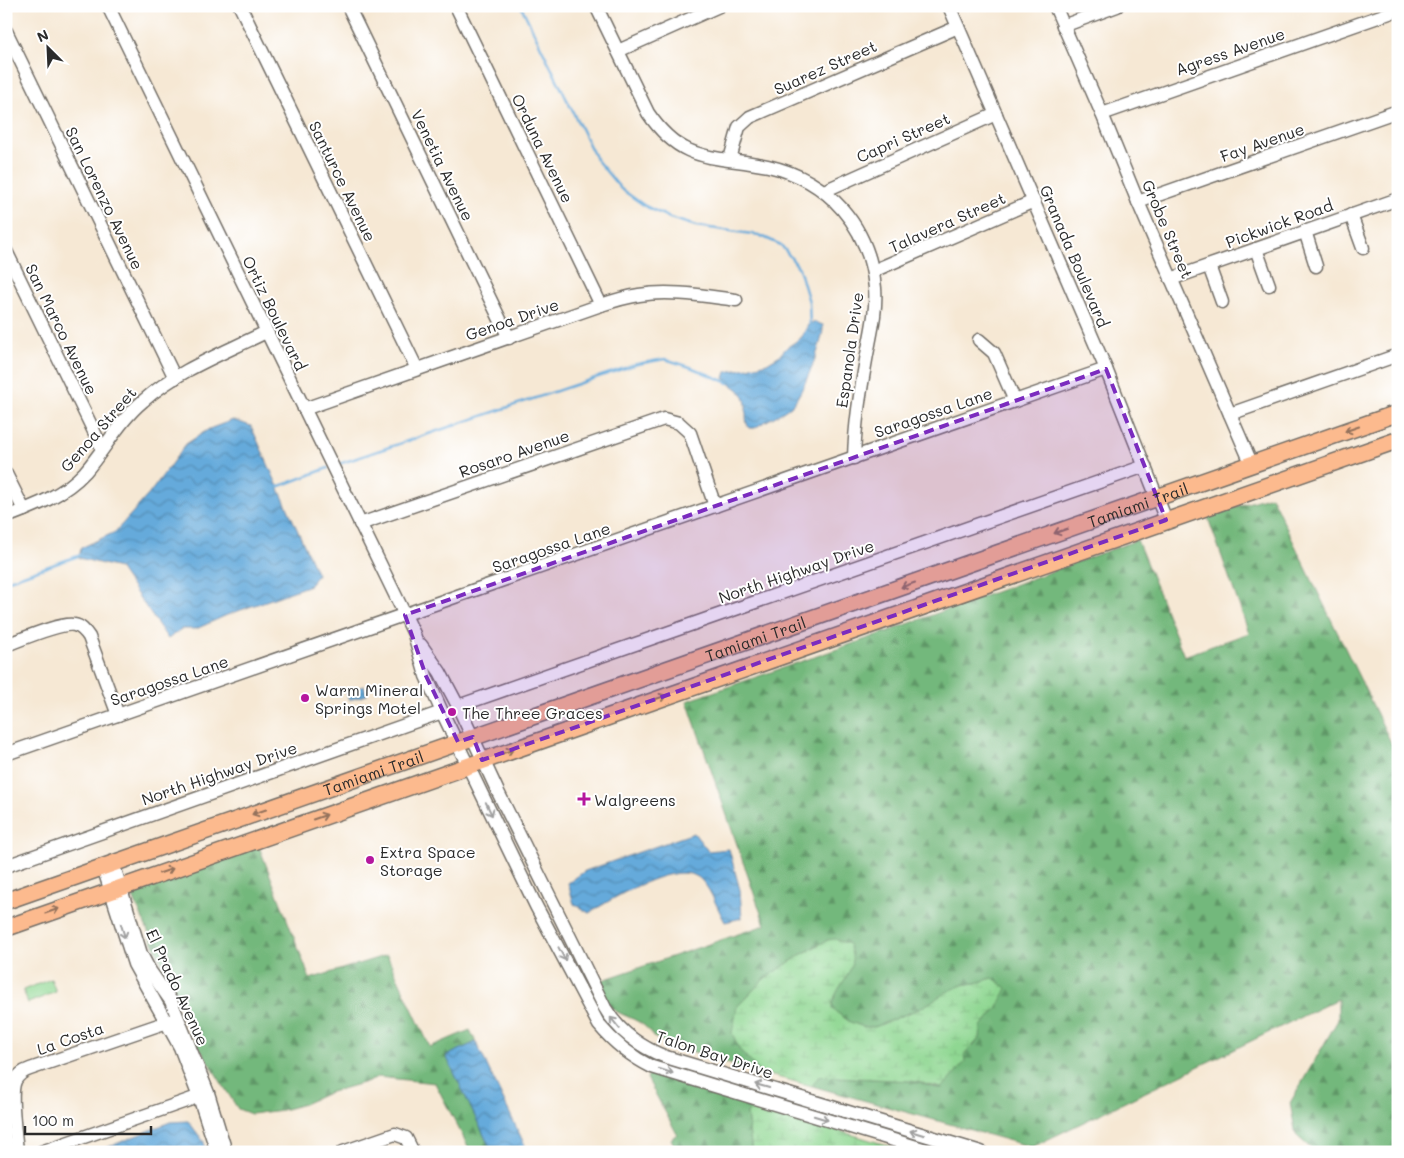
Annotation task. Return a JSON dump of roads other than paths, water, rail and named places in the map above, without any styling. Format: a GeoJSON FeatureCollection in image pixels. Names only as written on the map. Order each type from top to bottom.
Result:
{"type":"FeatureCollection","features":[{"type":"Feature","properties":{"kind":"main road","name":"Tamiami Trail"},"geometry":{"type":"LineString","coordinates":[[6,901],[1398,413]]}},
{"type":"Feature","properties":{"kind":"main road","name":"Tamiami Trail"},"geometry":{"type":"LineString","coordinates":[[6,928],[1398,440]]}},
{"type":"Feature","properties":{"kind":"street","name":"Ortiz Boulevard"},"geometry":{"type":"LineString","coordinates":[[108,6],[404,615],[414,634],[440,672],[458,706],[465,740]]}},
{"type":"Feature","properties":{"kind":"street","name":"Santurce Avenue"},"geometry":{"type":"LineString","coordinates":[[240,6],[418,369]]}},
{"type":"Feature","properties":{"kind":"street","name":"Venetia Avenue"},"geometry":{"type":"LineString","coordinates":[[348,6],[509,338]]}},
{"type":"Feature","properties":{"kind":"street","name":"Orduna Avenue"},"geometry":{"type":"LineString","coordinates":[[456,6],[601,305]]}},
{"type":"Feature","properties":{"kind":"street","name":"Espanola Drive"},"geometry":{"type":"LineString","coordinates":[[596,6],[648,114],[664,134],[678,145],[697,155],[769,167],[790,173],[824,190],[856,228],[865,246],[873,271],[875,310],[856,417],[854,458]]}},
{"type":"Feature","properties":{"kind":"street"},"geometry":{"type":"LineString","coordinates":[[618,51],[719,6]]}},
{"type":"Feature","properties":{"kind":"street","name":"Granada Boulevard"},"geometry":{"type":"LineString","coordinates":[[949,6],[1106,369],[1166,520]]}},
{"type":"Feature","properties":{"kind":"street","name":"Grobe Street"},"geometry":{"type":"LineString","coordinates":[[1055,6],[1252,464]]}},
{"type":"Feature","properties":{"kind":"street"},"geometry":{"type":"LineString","coordinates":[[1063,26],[1117,6]]}},
{"type":"Feature","properties":{"kind":"street","name":"Agress Avenue"},"geometry":{"type":"LineString","coordinates":[[1102,114],[1398,10]]}},
{"type":"Feature","properties":{"kind":"street","name":"Suarez Street"},"geometry":{"type":"LineString","coordinates":[[730,160],[739,127],[750,117],[958,27]]}},
{"type":"Feature","properties":{"kind":"street","name":"San Lorenzo Avenue"},"geometry":{"type":"LineString","coordinates":[[6,31],[175,378]]}},
{"type":"Feature","properties":{"kind":"street","name":"Fay Avenue"},"geometry":{"type":"LineString","coordinates":[[1138,202],[1398,112]]}},
{"type":"Feature","properties":{"kind":"street","name":"Capri Street"},"geometry":{"type":"LineString","coordinates":[[824,190],[996,114]]}},
{"type":"Feature","properties":{"kind":"street","name":"Pickwick Road"},"geometry":{"type":"LineString","coordinates":[[1172,279],[1398,199]]}},
{"type":"Feature","properties":{"kind":"street","name":"Talavera Street"},"geometry":{"type":"LineString","coordinates":[[873,271],[1034,201]]}},
{"type":"Feature","properties":{"kind":"street"},"geometry":{"type":"LineString","coordinates":[[1351,215],[1363,248]]}},
{"type":"Feature","properties":{"kind":"street"},"geometry":{"type":"LineString","coordinates":[[1305,231],[1316,266]]}},
{"type":"Feature","properties":{"kind":"street"},"geometry":{"type":"LineString","coordinates":[[1256,248],[1269,285]]}},
{"type":"Feature","properties":{"kind":"street","name":"San Marco Avenue"},"geometry":{"type":"LineString","coordinates":[[6,251],[102,448]]}},
{"type":"Feature","properties":{"kind":"street"},"geometry":{"type":"LineString","coordinates":[[1209,266],[1222,302]]}},
{"type":"Feature","properties":{"kind":"street","name":"Genoa Drive"},"geometry":{"type":"LineString","coordinates":[[304,409],[631,296],[652,293],[674,293],[736,300]]}},
{"type":"Feature","properties":{"kind":"street","name":"Genoa Street"},"geometry":{"type":"LineString","coordinates":[[6,517],[54,497],[70,486],[86,470],[133,410],[150,395],[175,378],[266,332]]}},
{"type":"Feature","properties":{"kind":"street"},"geometry":{"type":"LineString","coordinates":[[979,340],[994,353],[1015,401]]}},
{"type":"Feature","properties":{"kind":"street"},"geometry":{"type":"LineString","coordinates":[[1230,414],[1398,355]]}},
{"type":"Feature","properties":{"kind":"street","name":"Saragossa Lane"},"geometry":{"type":"LineString","coordinates":[[6,754],[1106,369]]}},
{"type":"Feature","properties":{"kind":"street","name":"Rosaro Avenue"},"geometry":{"type":"LineString","coordinates":[[360,524],[656,421],[670,420],[684,426],[691,436],[715,506]]}},
{"type":"Feature","properties":{"kind":"street","name":"North Highway Drive"},"geometry":{"type":"LineString","coordinates":[[458,706],[1145,466]]}},
{"type":"Feature","properties":{"kind":"street"},"geometry":{"type":"LineString","coordinates":[[6,474],[24,510]]}},
{"type":"Feature","properties":{"kind":"street"},"geometry":{"type":"LineString","coordinates":[[6,645],[62,625],[77,626],[89,637],[118,715]]}},
{"type":"Feature","properties":{"kind":"street","name":"Ortiz Boulevard"},"geometry":{"type":"LineString","coordinates":[[414,634],[426,676],[442,712],[465,740]]}},
{"type":"Feature","properties":{"kind":"street","name":"North Highway Drive"},"geometry":{"type":"LineString","coordinates":[[6,866],[442,712]]}},
{"type":"Feature","properties":{"kind":"street"},"geometry":{"type":"LineString","coordinates":[[465,740],[475,762]]}},
{"type":"Feature","properties":{"kind":"street","name":"Talon Bay Drive"},"geometry":{"type":"LineString","coordinates":[[475,762],[536,906],[592,1013],[608,1036],[622,1048],[652,1066],[933,1152]]}},
{"type":"Feature","properties":{"kind":"street","name":"Talon Bay Drive"},"geometry":{"type":"LineString","coordinates":[[475,762],[605,1008],[615,1023],[629,1037],[644,1048],[666,1058],[981,1152]]}},
{"type":"Feature","properties":{"kind":"street","name":"El Prado Avenue"},"geometry":{"type":"LineString","coordinates":[[108,865],[127,944],[142,968],[168,995],[172,1020],[226,1152]]}},
{"type":"Feature","properties":{"kind":"street","name":"La Costa"},"geometry":{"type":"LineString","coordinates":[[18,1152],[13,1090],[15,1080],[20,1074],[172,1020]]}},
{"type":"Feature","properties":{"kind":"street"},"geometry":{"type":"LineString","coordinates":[[41,1152],[204,1095],[217,1152]]}},
{"type":"Feature","properties":{"kind":"street"},"geometry":{"type":"LineString","coordinates":[[343,1152],[395,1134],[406,1138],[413,1152]]}},
{"type":"Feature","properties":{"kind":"water"},"geometry":{"type":"Polygon","coordinates":[[[814,322],[823,325],[823,332],[812,366],[796,399],[783,412],[755,428],[749,428],[746,421],[744,397],[740,391],[724,378],[726,372],[767,363],[801,338],[808,325],[814,322]]]}},
{"type":"Feature","properties":{"kind":"water"},"geometry":{"type":"Polygon","coordinates":[[[233,420],[251,426],[317,574],[310,585],[227,615],[196,629],[181,629],[168,639],[119,568],[79,558],[81,548],[115,532],[149,494],[186,444],[209,429],[233,420]]]}},
{"type":"Feature","properties":{"kind":"water"},"geometry":{"type":"Polygon","coordinates":[[[364,686],[367,695],[349,700],[346,692],[364,686]]]}},
{"type":"Feature","properties":{"kind":"water"},"geometry":{"type":"Polygon","coordinates":[[[694,833],[708,851],[729,849],[740,890],[742,918],[725,922],[703,882],[693,875],[679,873],[646,882],[589,913],[574,904],[568,883],[585,871],[694,833]]]}},
{"type":"Feature","properties":{"kind":"water"},"geometry":{"type":"Polygon","coordinates":[[[476,1042],[528,1152],[492,1152],[446,1056],[476,1042]]]}},
{"type":"Feature","properties":{"kind":"water"},"geometry":{"type":"Polygon","coordinates":[[[188,1121],[204,1142],[206,1152],[96,1152],[170,1122],[188,1121]]]}},
{"type":"Feature","properties":{"kind":"waterway"},"geometry":{"type":"LineString","coordinates":[[521,6],[596,159],[621,189],[645,206],[670,218],[696,226],[759,235],[781,245],[799,268],[809,302],[810,327]]}},
{"type":"Feature","properties":{"kind":"waterway"},"geometry":{"type":"LineString","coordinates":[[336,465],[637,364],[665,359],[729,383]]}},
{"type":"Feature","properties":{"kind":"waterway"},"geometry":{"type":"LineString","coordinates":[[275,488],[328,468]]}},
{"type":"Feature","properties":{"kind":"waterway"},"geometry":{"type":"LineString","coordinates":[[6,581],[81,555]]}},
{"type":"Feature","properties":{"kind":"place","name":"Warm Mineral Springs Motel"},"geometry":{"type":"Point","coordinates":[305,698]}},
{"type":"Feature","properties":{"kind":"place","name":"The Three Graces"},"geometry":{"type":"Point","coordinates":[452,712]}},
{"type":"Feature","properties":{"kind":"place","name":"Walgreens"},"geometry":{"type":"Point","coordinates":[584,799]}},
{"type":"Feature","properties":{"kind":"place","name":"Extra Space Storage"},"geometry":{"type":"Point","coordinates":[370,860]}}]}
